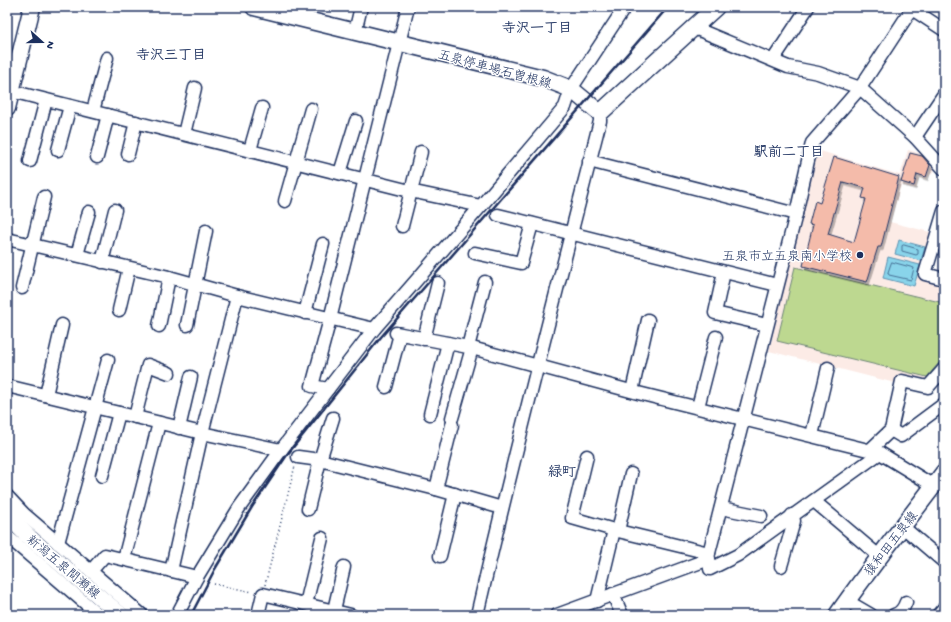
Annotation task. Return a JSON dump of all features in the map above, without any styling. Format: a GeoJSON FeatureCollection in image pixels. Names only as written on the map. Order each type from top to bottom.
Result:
{"type":"FeatureCollection","features":[{"type":"Feature","properties":{"kind":"main road"},"geometry":{"type":"LineString","coordinates":[[7,108],[9,91],[32,7]]}},
{"type":"Feature","properties":{"kind":"main road","name":"五泉停車場石曽根線"},"geometry":{"type":"LineString","coordinates":[[254,7],[542,78],[571,89],[600,112]]}},
{"type":"Feature","properties":{"kind":"main road"},"geometry":{"type":"LineString","coordinates":[[600,112],[716,7]]}},
{"type":"Feature","properties":{"kind":"main road","name":"猿和田五泉線"},"geometry":{"type":"LineString","coordinates":[[837,615],[879,556],[944,472]]}},
{"type":"Feature","properties":{"kind":"main road","name":"新潟五泉間瀬線"},"geometry":{"type":"LineString","coordinates":[[7,515],[30,538],[121,615]]}},
{"type":"Feature","properties":{"kind":"street"},"geometry":{"type":"LineString","coordinates":[[355,32],[361,7]]}},
{"type":"Feature","properties":{"kind":"street"},"geometry":{"type":"LineString","coordinates":[[328,389],[312,386],[408,7]]}},
{"type":"Feature","properties":{"kind":"street"},"geometry":{"type":"LineString","coordinates":[[177,615],[197,577],[239,508],[281,450],[374,329],[565,107],[571,89],[625,7]]}},
{"type":"Feature","properties":{"kind":"street"},"geometry":{"type":"LineString","coordinates":[[773,60],[808,7]]}},
{"type":"Feature","properties":{"kind":"street"},"geometry":{"type":"LineString","coordinates":[[944,30],[911,8],[860,88],[812,143],[796,214],[709,556],[710,569],[738,555],[792,515],[814,501],[875,451],[891,430],[902,381],[928,387],[944,370]]}},
{"type":"Feature","properties":{"kind":"street"},"geometry":{"type":"LineString","coordinates":[[692,28],[788,67],[818,73],[860,88],[915,137],[944,169]]}},
{"type":"Feature","properties":{"kind":"street"},"geometry":{"type":"LineString","coordinates":[[93,111],[107,58]]}},
{"type":"Feature","properties":{"kind":"street"},"geometry":{"type":"LineString","coordinates":[[184,134],[195,88]]}},
{"type":"Feature","properties":{"kind":"street"},"geometry":{"type":"LineString","coordinates":[[9,91],[410,191],[481,206]]}},
{"type":"Feature","properties":{"kind":"street"},"geometry":{"type":"LineString","coordinates":[[915,137],[944,94]]}},
{"type":"Feature","properties":{"kind":"street"},"geometry":{"type":"LineString","coordinates":[[30,161],[46,100]]}},
{"type":"Feature","properties":{"kind":"street"},"geometry":{"type":"LineString","coordinates":[[58,150],[70,106]]}},
{"type":"Feature","properties":{"kind":"street"},"geometry":{"type":"LineString","coordinates":[[250,150],[262,108]]}},
{"type":"Feature","properties":{"kind":"street"},"geometry":{"type":"LineString","coordinates":[[285,202],[311,109]]}},
{"type":"Feature","properties":{"kind":"street"},"geometry":{"type":"LineString","coordinates":[[477,615],[537,366],[600,121],[600,112]]}},
{"type":"Feature","properties":{"kind":"street"},"geometry":{"type":"LineString","coordinates":[[98,157],[108,115]]}},
{"type":"Feature","properties":{"kind":"street"},"geometry":{"type":"LineString","coordinates":[[340,173],[356,121]]}},
{"type":"Feature","properties":{"kind":"street"},"geometry":{"type":"LineString","coordinates":[[128,154],[136,122]]}},
{"type":"Feature","properties":{"kind":"street"},"geometry":{"type":"LineString","coordinates":[[402,226],[421,152]]}},
{"type":"Feature","properties":{"kind":"street"},"geometry":{"type":"LineString","coordinates":[[589,161],[796,214]]}},
{"type":"Feature","properties":{"kind":"street"},"geometry":{"type":"LineString","coordinates":[[22,288],[44,197]]}},
{"type":"Feature","properties":{"kind":"street"},"geometry":{"type":"LineString","coordinates":[[102,262],[115,210]]}},
{"type":"Feature","properties":{"kind":"street"},"geometry":{"type":"LineString","coordinates":[[944,211],[925,274],[944,279]]}},
{"type":"Feature","properties":{"kind":"street"},"geometry":{"type":"LineString","coordinates":[[77,255],[89,212]]}},
{"type":"Feature","properties":{"kind":"street"},"geometry":{"type":"LineString","coordinates":[[498,215],[777,285]]}},
{"type":"Feature","properties":{"kind":"street"},"geometry":{"type":"LineString","coordinates":[[475,253],[521,264],[532,224]]}},
{"type":"Feature","properties":{"kind":"street"},"geometry":{"type":"LineString","coordinates":[[187,325],[206,231]]}},
{"type":"Feature","properties":{"kind":"street"},"geometry":{"type":"LineString","coordinates":[[8,243],[32,245],[77,255],[195,283],[237,296],[374,329]]}},
{"type":"Feature","properties":{"kind":"street"},"geometry":{"type":"LineString","coordinates":[[305,313],[323,244]]}},
{"type":"Feature","properties":{"kind":"street"},"geometry":{"type":"LineString","coordinates":[[119,310],[129,268]]}},
{"type":"Feature","properties":{"kind":"street"},"geometry":{"type":"LineString","coordinates":[[724,272],[715,313],[767,325]]}},
{"type":"Feature","properties":{"kind":"street"},"geometry":{"type":"LineString","coordinates":[[158,326],[169,277]]}},
{"type":"Feature","properties":{"kind":"street"},"geometry":{"type":"LineString","coordinates":[[436,489],[485,282]]}},
{"type":"Feature","properties":{"kind":"street"},"geometry":{"type":"LineString","coordinates":[[424,338],[438,283]]}},
{"type":"Feature","properties":{"kind":"street"},"geometry":{"type":"LineString","coordinates":[[171,571],[202,433],[237,296]]}},
{"type":"Feature","properties":{"kind":"street"},"geometry":{"type":"LineString","coordinates":[[632,391],[648,320]]}},
{"type":"Feature","properties":{"kind":"street"},"geometry":{"type":"LineString","coordinates":[[46,395],[62,325]]}},
{"type":"Feature","properties":{"kind":"street"},"geometry":{"type":"LineString","coordinates":[[386,387],[398,333],[470,348],[632,391],[875,451],[934,486]]}},
{"type":"Feature","properties":{"kind":"street"},"geometry":{"type":"LineString","coordinates":[[698,407],[716,337]]}},
{"type":"Feature","properties":{"kind":"street"},"geometry":{"type":"LineString","coordinates":[[430,414],[448,343]]}},
{"type":"Feature","properties":{"kind":"street"},"geometry":{"type":"LineString","coordinates":[[58,543],[108,360]]}},
{"type":"Feature","properties":{"kind":"street"},"geometry":{"type":"LineString","coordinates":[[135,417],[148,365],[169,373]]}},
{"type":"Feature","properties":{"kind":"street"},"geometry":{"type":"LineString","coordinates":[[812,435],[828,368]]}},
{"type":"Feature","properties":{"kind":"street"},"geometry":{"type":"LineString","coordinates":[[180,428],[191,377]]}},
{"type":"Feature","properties":{"kind":"street"},"geometry":{"type":"LineString","coordinates":[[7,386],[180,428],[281,450]]}},
{"type":"Feature","properties":{"kind":"street"},"geometry":{"type":"LineString","coordinates":[[891,430],[901,436],[944,404]]}},
{"type":"Feature","properties":{"kind":"street"},"geometry":{"type":"LineString","coordinates":[[102,476],[119,413]]}},
{"type":"Feature","properties":{"kind":"street"},"geometry":{"type":"LineString","coordinates":[[308,509],[320,460],[333,418]]}},
{"type":"Feature","properties":{"kind":"street"},"geometry":{"type":"LineString","coordinates":[[124,559],[159,423]]}},
{"type":"Feature","properties":{"kind":"street"},"geometry":{"type":"LineString","coordinates":[[587,456],[572,518],[709,556]]}},
{"type":"Feature","properties":{"kind":"street"},"geometry":{"type":"LineString","coordinates":[[298,457],[320,460],[436,489],[502,508]]}},
{"type":"Feature","properties":{"kind":"street"},"geometry":{"type":"LineString","coordinates":[[597,601],[631,474]]}},
{"type":"Feature","properties":{"kind":"street"},"geometry":{"type":"LineString","coordinates":[[440,556],[455,494]]}},
{"type":"Feature","properties":{"kind":"street"},"geometry":{"type":"LineString","coordinates":[[7,496],[24,514],[142,615]]}},
{"type":"Feature","properties":{"kind":"street"},"geometry":{"type":"LineString","coordinates":[[814,501],[879,556]]}},
{"type":"Feature","properties":{"kind":"street"},"geometry":{"type":"LineString","coordinates":[[721,508],[761,516]]}},
{"type":"Feature","properties":{"kind":"street"},"geometry":{"type":"LineString","coordinates":[[781,566],[794,521],[792,515]]}},
{"type":"Feature","properties":{"kind":"street"},"geometry":{"type":"LineString","coordinates":[[903,526],[944,562]]}},
{"type":"Feature","properties":{"kind":"street"},"geometry":{"type":"LineString","coordinates":[[7,536],[99,615]]}},
{"type":"Feature","properties":{"kind":"street"},"geometry":{"type":"LineString","coordinates":[[306,604],[322,538]]}},
{"type":"Feature","properties":{"kind":"street"},"geometry":{"type":"LineString","coordinates":[[91,571],[105,555],[197,577]]}},
{"type":"Feature","properties":{"kind":"street"},"geometry":{"type":"LineString","coordinates":[[557,615],[597,601],[709,556]]}},
{"type":"Feature","properties":{"kind":"street"},"geometry":{"type":"LineString","coordinates":[[332,612],[344,567]]}},
{"type":"Feature","properties":{"kind":"street"},"geometry":{"type":"LineString","coordinates":[[258,615],[263,594],[332,612],[351,615]]}},
{"type":"Feature","properties":{"kind":"street"},"geometry":{"type":"LineString","coordinates":[[613,594],[622,615]]}},
{"type":"Feature","properties":{"kind":"street"},"geometry":{"type":"LineString","coordinates":[[847,601],[871,615]]}},
{"type":"Feature","properties":{"kind":"street"},"geometry":{"type":"LineString","coordinates":[[894,615],[898,614],[904,609],[906,602]]}},
{"type":"Feature","properties":{"kind":"street"},"geometry":{"type":"LineString","coordinates":[[938,615],[944,608]]}},
{"type":"Feature","properties":{"kind":"path"},"geometry":{"type":"LineString","coordinates":[[214,584],[263,594],[298,457]]}},
{"type":"Feature","properties":{"kind":"shaded area","name":"五泉市立五泉南小学校"},"geometry":{"type":"Polygon","coordinates":[[[817,150],[900,175],[908,150],[923,154],[937,168],[926,179],[919,177],[916,189],[901,185],[890,222],[934,233],[921,277],[944,283],[944,363],[930,380],[899,384],[769,351],[817,150]]]}},
{"type":"Feature","properties":{"kind":"green space"},"geometry":{"type":"Polygon","coordinates":[[[795,267],[944,303],[944,357],[927,377],[777,341],[795,267]]]}},
{"type":"Feature","properties":{"kind":"water"},"geometry":{"type":"Polygon","coordinates":[[[899,240],[925,247],[921,261],[895,254],[899,240]]]}},
{"type":"Feature","properties":{"kind":"water"},"geometry":{"type":"Polygon","coordinates":[[[888,257],[920,265],[914,286],[883,278],[888,257]]]}},
{"type":"Feature","properties":{"kind":"building"},"geometry":{"type":"Polygon","coordinates":[[[910,153],[922,156],[930,165],[926,177],[917,174],[914,186],[901,182],[910,153]]]}},
{"type":"Feature","properties":{"kind":"building"},"geometry":{"type":"Polygon","coordinates":[[[834,157],[899,177],[881,247],[878,247],[867,282],[803,266],[813,225],[809,224],[815,201],[820,203],[834,157]],[[843,182],[828,234],[854,242],[866,199],[862,198],[865,188],[843,182]]]}},
{"type":"Feature","properties":{"kind":"waterway"},"geometry":{"type":"LineString","coordinates":[[575,615],[599,606]]}},
{"type":"Feature","properties":{"kind":"railway"},"geometry":{"type":"LineString","coordinates":[[191,615],[215,569],[252,507],[287,455],[381,337],[668,7]]}},
{"type":"Feature","properties":{"kind":"place","name":"五泉市立五泉南小学校"},"geometry":{"type":"Point","coordinates":[860,255]}},
{"type":"Feature","properties":{"kind":"district","name":"寺沢一丁目"},"geometry":{"type":"Point","coordinates":[537,27]}},
{"type":"Feature","properties":{"kind":"district","name":"寺沢三丁目"},"geometry":{"type":"Point","coordinates":[171,54]}},
{"type":"Feature","properties":{"kind":"district","name":"駅前二丁目"},"geometry":{"type":"Point","coordinates":[789,151]}},
{"type":"Feature","properties":{"kind":"district","name":"緑町"},"geometry":{"type":"Point","coordinates":[562,471]}}]}
